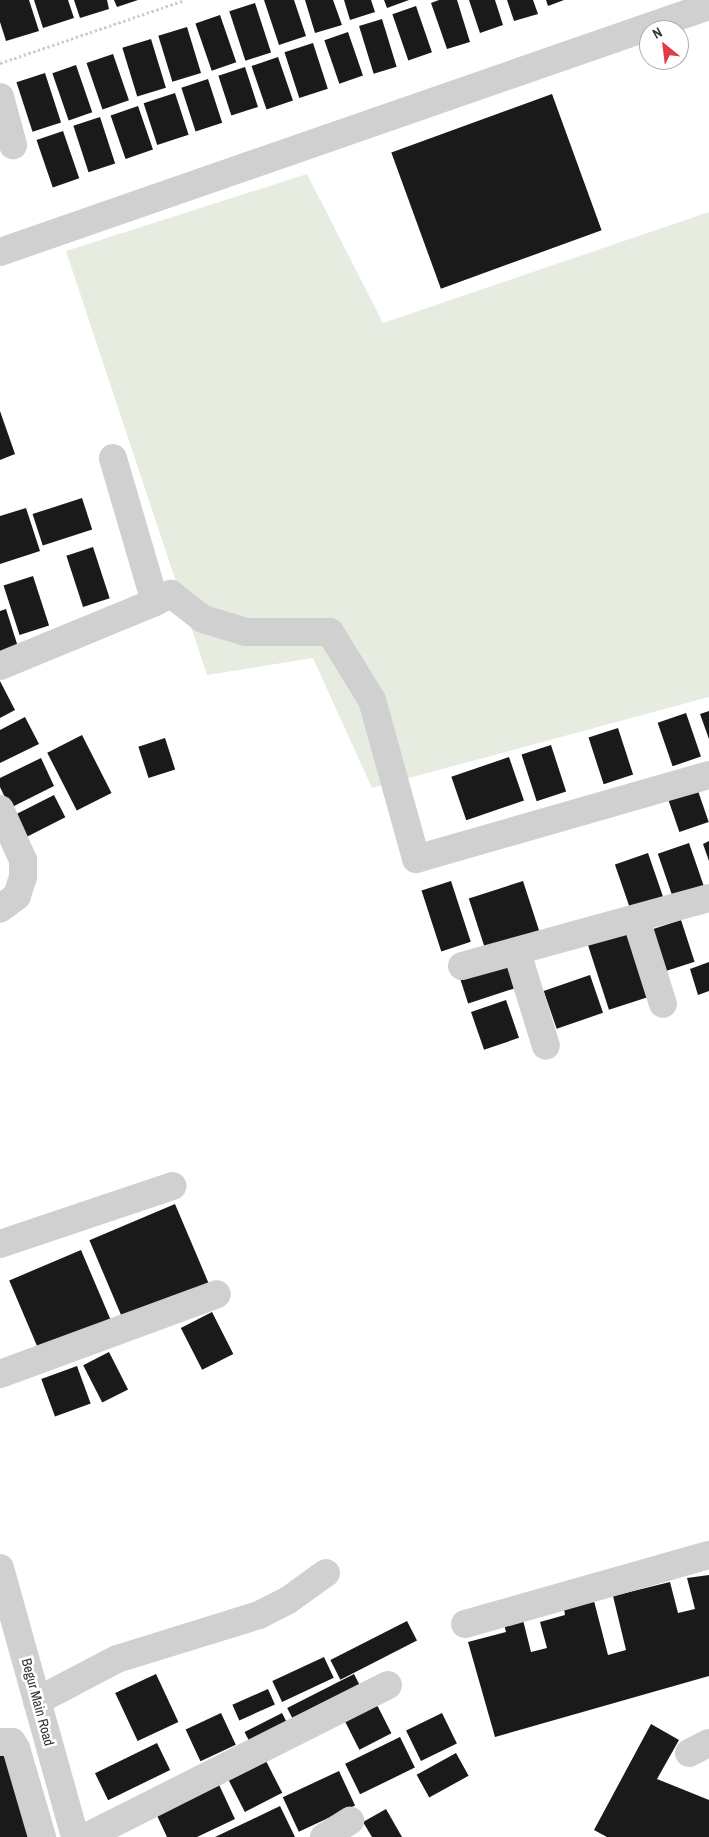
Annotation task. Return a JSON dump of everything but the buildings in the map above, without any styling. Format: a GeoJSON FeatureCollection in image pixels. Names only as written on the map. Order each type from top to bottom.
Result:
{"type":"FeatureCollection","features":[{"type":"Feature","properties":{"kind":"street"},"geometry":{"type":"LineString","coordinates":[[0,252],[709,6]]}},
{"type":"Feature","properties":{"kind":"street"},"geometry":{"type":"LineString","coordinates":[[0,97],[13,145]]}},
{"type":"Feature","properties":{"kind":"street"},"geometry":{"type":"LineString","coordinates":[[113,458],[155,602]]}},
{"type":"Feature","properties":{"kind":"street"},"geometry":{"type":"LineString","coordinates":[[0,666],[171,594],[203,619],[246,632],[330,632],[372,700],[416,859],[709,775]]}},
{"type":"Feature","properties":{"kind":"street"},"geometry":{"type":"LineString","coordinates":[[0,809],[23,860],[23,877],[17,896],[0,909]]}},
{"type":"Feature","properties":{"kind":"street"},"geometry":{"type":"LineString","coordinates":[[462,966],[709,898]]}},
{"type":"Feature","properties":{"kind":"street"},"geometry":{"type":"LineString","coordinates":[[636,919],[663,1004]]}},
{"type":"Feature","properties":{"kind":"street"},"geometry":{"type":"LineString","coordinates":[[517,952],[546,1046]]}},
{"type":"Feature","properties":{"kind":"street"},"geometry":{"type":"LineString","coordinates":[[0,1244],[172,1186]]}},
{"type":"Feature","properties":{"kind":"street"},"geometry":{"type":"LineString","coordinates":[[0,1374],[217,1294]]}},
{"type":"Feature","properties":{"kind":"street"},"geometry":{"type":"LineString","coordinates":[[465,1624],[709,1555]]}},
{"type":"Feature","properties":{"kind":"street","name":"Begur Main Road"},"geometry":{"type":"LineString","coordinates":[[0,1568],[75,1837]]}},
{"type":"Feature","properties":{"kind":"street"},"geometry":{"type":"LineString","coordinates":[[37,1701],[118,1659],[259,1615],[287,1601],[326,1573]]}},
{"type":"Feature","properties":{"kind":"street"},"geometry":{"type":"LineString","coordinates":[[86,1837],[388,1686]]}},
{"type":"Feature","properties":{"kind":"street"},"geometry":{"type":"LineString","coordinates":[[0,1742],[12,1742],[23,1770],[42,1837]]}},
{"type":"Feature","properties":{"kind":"street"},"geometry":{"type":"LineString","coordinates":[[23,1770],[54,1762]]}},
{"type":"Feature","properties":{"kind":"street"},"geometry":{"type":"LineString","coordinates":[[324,1837],[350,1821]]}},
{"type":"Feature","properties":{"kind":"path"},"geometry":{"type":"LineString","coordinates":[[0,63],[185,0]]}},
{"type":"Feature","properties":{"kind":"shaded area"},"geometry":{"type":"Polygon","coordinates":[[[307,174],[383,323],[709,212],[709,697],[372,788],[313,658],[207,675],[66,251],[307,174]]]}}]}
